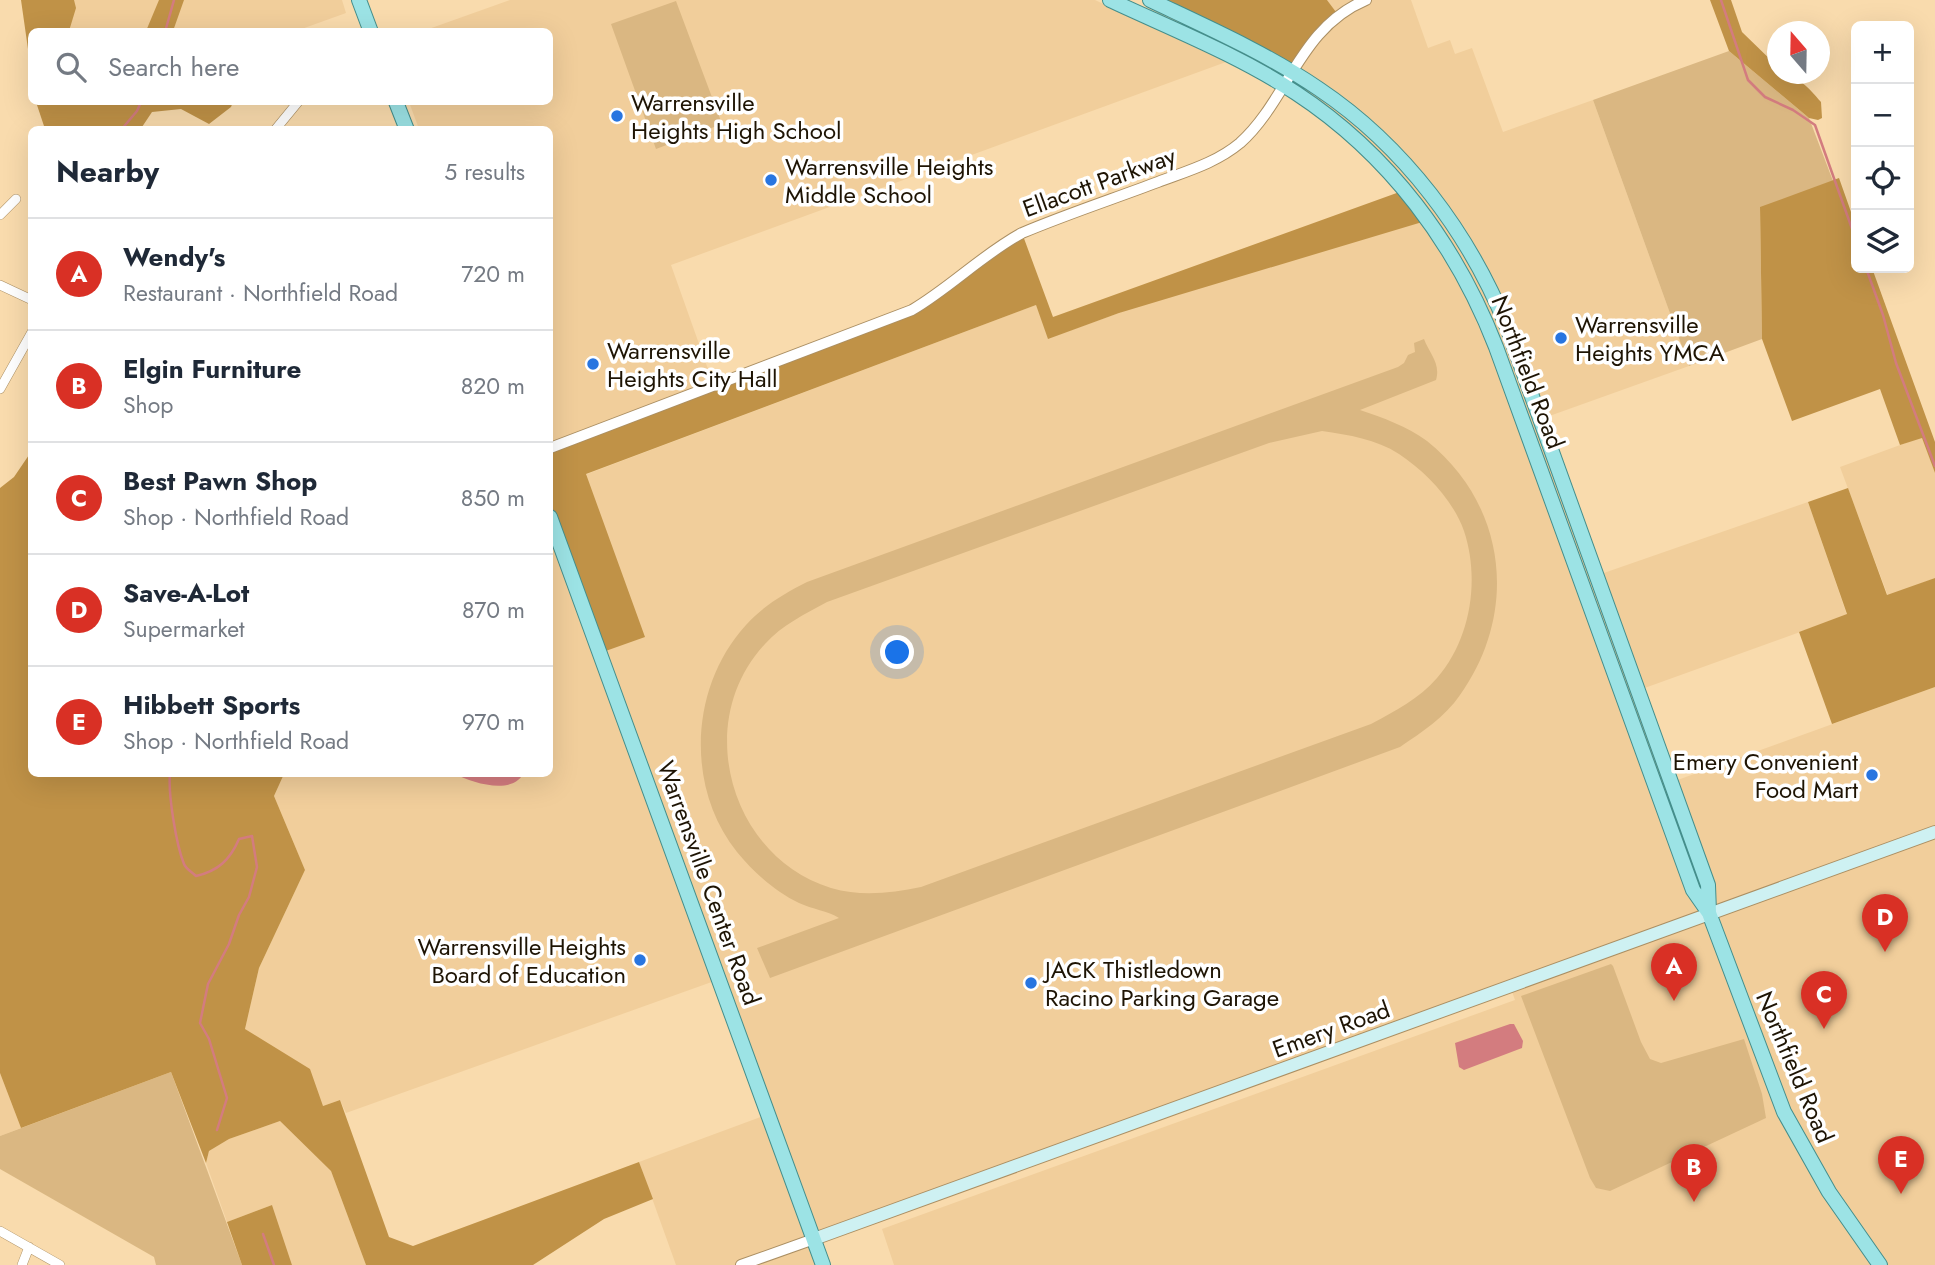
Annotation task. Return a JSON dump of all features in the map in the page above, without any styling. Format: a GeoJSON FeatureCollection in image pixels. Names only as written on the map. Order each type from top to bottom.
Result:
{"type":"FeatureCollection","features":[{"type":"Feature","properties":{"kind":"main road"},"geometry":{"type":"LineString","coordinates":[[359,0],[370,28]]}},
{"type":"Feature","properties":{"kind":"main road","name":"Northfield Road"},"geometry":{"type":"LineString","coordinates":[[1110,0],[1251,67],[1282,85],[1331,120],[1380,163],[1405,190],[1438,233],[1461,270],[1482,312],[1527,432],[1693,890],[1709,913],[1784,1112],[1829,1192],[1880,1265]]}},
{"type":"Feature","properties":{"kind":"main road","name":"Northfield Road"},"geometry":{"type":"LineString","coordinates":[[1150,0],[1292,72],[1321,90],[1372,131],[1416,176],[1450,220],[1492,292],[1543,426],[1708,885],[1709,913]]}},
{"type":"Feature","properties":{"kind":"main road"},"geometry":{"type":"LineString","coordinates":[[398,105],[406,126]]}},
{"type":"Feature","properties":{"kind":"main road"},"geometry":{"type":"LineString","coordinates":[[1527,432],[1543,426]]}},
{"type":"Feature","properties":{"kind":"main road"},"geometry":{"type":"LineString","coordinates":[[1556,511],[1571,505]]}},
{"type":"Feature","properties":{"kind":"main road","name":"Warrensville Center Road"},"geometry":{"type":"LineString","coordinates":[[553,525],[823,1265]]}},
{"type":"Feature","properties":{"kind":"main road"},"geometry":{"type":"LineString","coordinates":[[1604,644],[1620,639]]}},
{"type":"Feature","properties":{"kind":"main road"},"geometry":{"type":"LineString","coordinates":[[1656,788],[1672,782]]}},
{"type":"Feature","properties":{"kind":"main road","name":"Emery Road"},"geometry":{"type":"LineString","coordinates":[[814,1239],[1935,832]]}},
{"type":"Feature","properties":{"kind":"street","name":"Ellacott Parkway"},"geometry":{"type":"LineString","coordinates":[[553,447],[912,310],[1006,241],[1022,233],[1202,166],[1222,156],[1256,126],[1320,33],[1339,16],[1366,0]]}},
{"type":"Feature","properties":{"kind":"street"},"geometry":{"type":"LineString","coordinates":[[278,126],[296,105]]}},
{"type":"Feature","properties":{"kind":"street"},"geometry":{"type":"LineString","coordinates":[[0,215],[16,199]]}},
{"type":"Feature","properties":{"kind":"street"},"geometry":{"type":"LineString","coordinates":[[0,285],[28,298]]}},
{"type":"Feature","properties":{"kind":"street"},"geometry":{"type":"LineString","coordinates":[[0,389],[28,339]]}},
{"type":"Feature","properties":{"kind":"street"},"geometry":{"type":"LineString","coordinates":[[0,1231],[60,1265]]}},
{"type":"Feature","properties":{"kind":"street","name":"Emery Road"},"geometry":{"type":"LineString","coordinates":[[740,1265],[814,1239]]}},
{"type":"Feature","properties":{"kind":"street"},"geometry":{"type":"LineString","coordinates":[[22,1265],[29,1247]]}},
{"type":"Feature","properties":{"kind":"shaded area"},"geometry":{"type":"Polygon","coordinates":[[[21,0],[74,0],[76,8],[70,28],[28,28],[28,49],[21,0]]]}},
{"type":"Feature","properties":{"kind":"shaded area"},"geometry":{"type":"Polygon","coordinates":[[[38,0],[342,0],[346,13],[304,28],[44,28],[38,0]]]}},
{"type":"Feature","properties":{"kind":"shaded area"},"geometry":{"type":"Polygon","coordinates":[[[159,0],[184,0],[174,28],[147,28],[159,0]]]}},
{"type":"Feature","properties":{"kind":"shaded area"},"geometry":{"type":"Polygon","coordinates":[[[510,0],[1095,0],[1226,62],[671,265],[714,386],[553,447],[553,126],[418,126],[410,105],[553,105],[553,28],[431,28],[510,0]]]}},
{"type":"Feature","properties":{"kind":"shaded area"},"geometry":{"type":"Polygon","coordinates":[[[1150,0],[1327,0],[1339,16],[1292,72],[1150,0]]]}},
{"type":"Feature","properties":{"kind":"shaded area"},"geometry":{"type":"Polygon","coordinates":[[[1327,0],[1411,0],[1428,48],[1450,40],[1455,54],[1472,48],[1503,132],[1593,100],[1689,366],[1541,419],[1598,575],[1808,502],[1847,615],[1639,690],[1672,782],[1935,687],[1935,1265],[894,1265],[882,1229],[1515,1000],[1510,986],[814,1239],[821,1265],[676,1265],[639,1162],[769,1114],[720,979],[346,1113],[340,1100],[323,1106],[245,1029],[259,968],[305,870],[274,796],[283,777],[553,777],[553,487],[1036,305],[1049,338],[1119,313],[1405,190],[1282,85],[1339,16],[1327,0]]]}},
{"type":"Feature","properties":{"kind":"shaded area"},"geometry":{"type":"Polygon","coordinates":[[[1710,0],[1731,0],[1742,32],[1767,56],[1767,83],[1729,51],[1710,0]]]}},
{"type":"Feature","properties":{"kind":"shaded area"},"geometry":{"type":"Polygon","coordinates":[[[676,1],[722,124],[656,149],[611,24],[676,1]]]}},
{"type":"Feature","properties":{"kind":"shaded area"},"geometry":{"type":"Polygon","coordinates":[[[1729,51],[1809,118],[1833,181],[1760,208],[1762,339],[1689,366],[1593,100],[1729,51]]]}},
{"type":"Feature","properties":{"kind":"shaded area"},"geometry":{"type":"Polygon","coordinates":[[[1768,84],[1803,84],[1821,102],[1822,118],[1809,118],[1768,84]]]}},
{"type":"Feature","properties":{"kind":"shaded area"},"geometry":{"type":"Polygon","coordinates":[[[37,105],[232,105],[209,124],[181,109],[152,112],[143,126],[44,126],[37,105]]]}},
{"type":"Feature","properties":{"kind":"shaded area"},"geometry":{"type":"Polygon","coordinates":[[[1839,178],[1851,212],[1851,273],[1874,273],[1935,442],[1935,473],[1922,438],[1900,445],[1880,389],[1792,421],[1762,339],[1760,207],[1839,178]]]}},
{"type":"Feature","properties":{"kind":"shaded area"},"geometry":{"type":"Polygon","coordinates":[[[1405,190],[1429,220],[1119,313],[1048,339],[1036,305],[586,474],[645,637],[600,653],[553,525],[553,447],[912,310],[1022,233],[1053,317],[1405,190]]]}},
{"type":"Feature","properties":{"kind":"shaded area"},"geometry":{"type":"Polygon","coordinates":[[[1424,339],[1436,363],[1436,380],[1360,410],[1395,423],[1419,436],[1454,467],[1474,496],[1488,528],[1496,561],[1497,595],[1491,629],[1479,663],[1460,695],[1433,724],[1400,747],[770,978],[757,948],[839,918],[790,899],[758,874],[737,852],[720,826],[709,798],[702,768],[701,737],[705,706],[714,677],[727,650],[753,618],[775,600],[807,582],[1398,367],[1408,355],[1415,352],[1414,343],[1424,339]],[[1322,431],[1269,443],[827,602],[786,626],[765,644],[743,676],[730,711],[727,747],[733,784],[746,818],[768,848],[796,872],[831,888],[865,893],[910,889],[1371,724],[1406,704],[1437,678],[1449,662],[1465,627],[1471,569],[1464,531],[1446,498],[1429,478],[1409,461],[1362,438],[1322,431]]]}},
{"type":"Feature","properties":{"kind":"shaded area"},"geometry":{"type":"Polygon","coordinates":[[[1922,437],[1935,473],[1935,578],[1888,596],[1840,467],[1922,437]]]}},
{"type":"Feature","properties":{"kind":"shaded area"},"geometry":{"type":"Polygon","coordinates":[[[28,456],[28,777],[283,777],[274,796],[305,870],[259,968],[245,1029],[310,1069],[323,1106],[340,1100],[389,1237],[413,1246],[639,1162],[653,1199],[604,1219],[533,1265],[366,1265],[331,1171],[280,1121],[229,1139],[209,1151],[206,1163],[171,1072],[21,1128],[0,1073],[0,488],[14,477],[28,456]]]}},
{"type":"Feature","properties":{"kind":"shaded area"},"geometry":{"type":"Polygon","coordinates":[[[1848,488],[1887,595],[1935,578],[1935,687],[1832,724],[1799,632],[1847,614],[1808,502],[1848,488]]]}},
{"type":"Feature","properties":{"kind":"shaded area"},"geometry":{"type":"Polygon","coordinates":[[[462,777],[520,777],[501,786],[462,777]]]}},
{"type":"Feature","properties":{"kind":"shaded area"},"geometry":{"type":"Polygon","coordinates":[[[1611,964],[1650,1059],[1661,1063],[1744,1039],[1762,1094],[1766,1118],[1610,1191],[1596,1188],[1590,1178],[1521,996],[1611,964]]]}},
{"type":"Feature","properties":{"kind":"shaded area"},"geometry":{"type":"Polygon","coordinates":[[[1514,1024],[1523,1041],[1522,1048],[1464,1070],[1459,1067],[1455,1043],[1514,1024]]]}},
{"type":"Feature","properties":{"kind":"shaded area"},"geometry":{"type":"Polygon","coordinates":[[[171,1072],[242,1265],[156,1265],[154,1257],[0,1169],[0,1136],[171,1072]]]}},
{"type":"Feature","properties":{"kind":"shaded area"},"geometry":{"type":"Polygon","coordinates":[[[0,1073],[21,1128],[0,1136],[0,1073]]]}},
{"type":"Feature","properties":{"kind":"shaded area"},"geometry":{"type":"Polygon","coordinates":[[[280,1121],[331,1171],[366,1265],[292,1265],[272,1205],[227,1222],[206,1163],[209,1151],[229,1139],[280,1121]]]}},
{"type":"Feature","properties":{"kind":"shaded area"},"geometry":{"type":"Polygon","coordinates":[[[272,1205],[292,1265],[242,1265],[227,1222],[272,1205]]]}},
{"type":"Feature","properties":{"kind":"waterway"},"geometry":{"type":"LineString","coordinates":[[166,28],[174,0]]}},
{"type":"Feature","properties":{"kind":"waterway"},"geometry":{"type":"LineString","coordinates":[[1721,0],[1748,80],[1765,97],[1793,110],[1815,125],[1851,226]]}},
{"type":"Feature","properties":{"kind":"waterway"},"geometry":{"type":"LineString","coordinates":[[124,126],[140,105]]}},
{"type":"Feature","properties":{"kind":"waterway"},"geometry":{"type":"LineString","coordinates":[[1868,273],[1896,363],[1935,466]]}},
{"type":"Feature","properties":{"kind":"waterway"},"geometry":{"type":"LineString","coordinates":[[170,777],[173,819],[186,867],[196,876],[211,871],[227,859],[239,839],[252,836],[257,867],[249,897],[208,984],[200,1023],[209,1039],[227,1098],[217,1130]]}},
{"type":"Feature","properties":{"kind":"waterway"},"geometry":{"type":"LineString","coordinates":[[263,1234],[274,1265]]}},
{"type":"Feature","properties":{"kind":"place","name":"Warrensville Heights High School"},"geometry":{"type":"Point","coordinates":[617,116]}},
{"type":"Feature","properties":{"kind":"place","name":"Warrensville Heights Middle School"},"geometry":{"type":"Point","coordinates":[771,180]}},
{"type":"Feature","properties":{"kind":"place","name":"Warrensville Heights YMCA"},"geometry":{"type":"Point","coordinates":[1561,338]}},
{"type":"Feature","properties":{"kind":"place","name":"Warrensville Heights City Hall"},"geometry":{"type":"Point","coordinates":[593,364]}},
{"type":"Feature","properties":{"kind":"place","name":"Emery Convenient Food Mart"},"geometry":{"type":"Point","coordinates":[1872,775]}},
{"type":"Feature","properties":{"kind":"place","name":"Save-A-Lot"},"geometry":{"type":"Point","coordinates":[1885,952]}},
{"type":"Feature","properties":{"kind":"place","name":"Warrensville Heights Board of Education"},"geometry":{"type":"Point","coordinates":[640,960]}},
{"type":"Feature","properties":{"kind":"place","name":"JACK Thistledown Racino Parking Garage"},"geometry":{"type":"Point","coordinates":[1031,983]}},
{"type":"Feature","properties":{"kind":"place","name":"Wendy's"},"geometry":{"type":"Point","coordinates":[1674,1001]}},
{"type":"Feature","properties":{"kind":"place","name":"Best Pawn Shop"},"geometry":{"type":"Point","coordinates":[1824,1029]}},
{"type":"Feature","properties":{"kind":"place","name":"Hibbett Sports"},"geometry":{"type":"Point","coordinates":[1901,1194]}},
{"type":"Feature","properties":{"kind":"place","name":"Elgin Furniture"},"geometry":{"type":"Point","coordinates":[1694,1202]}}]}
